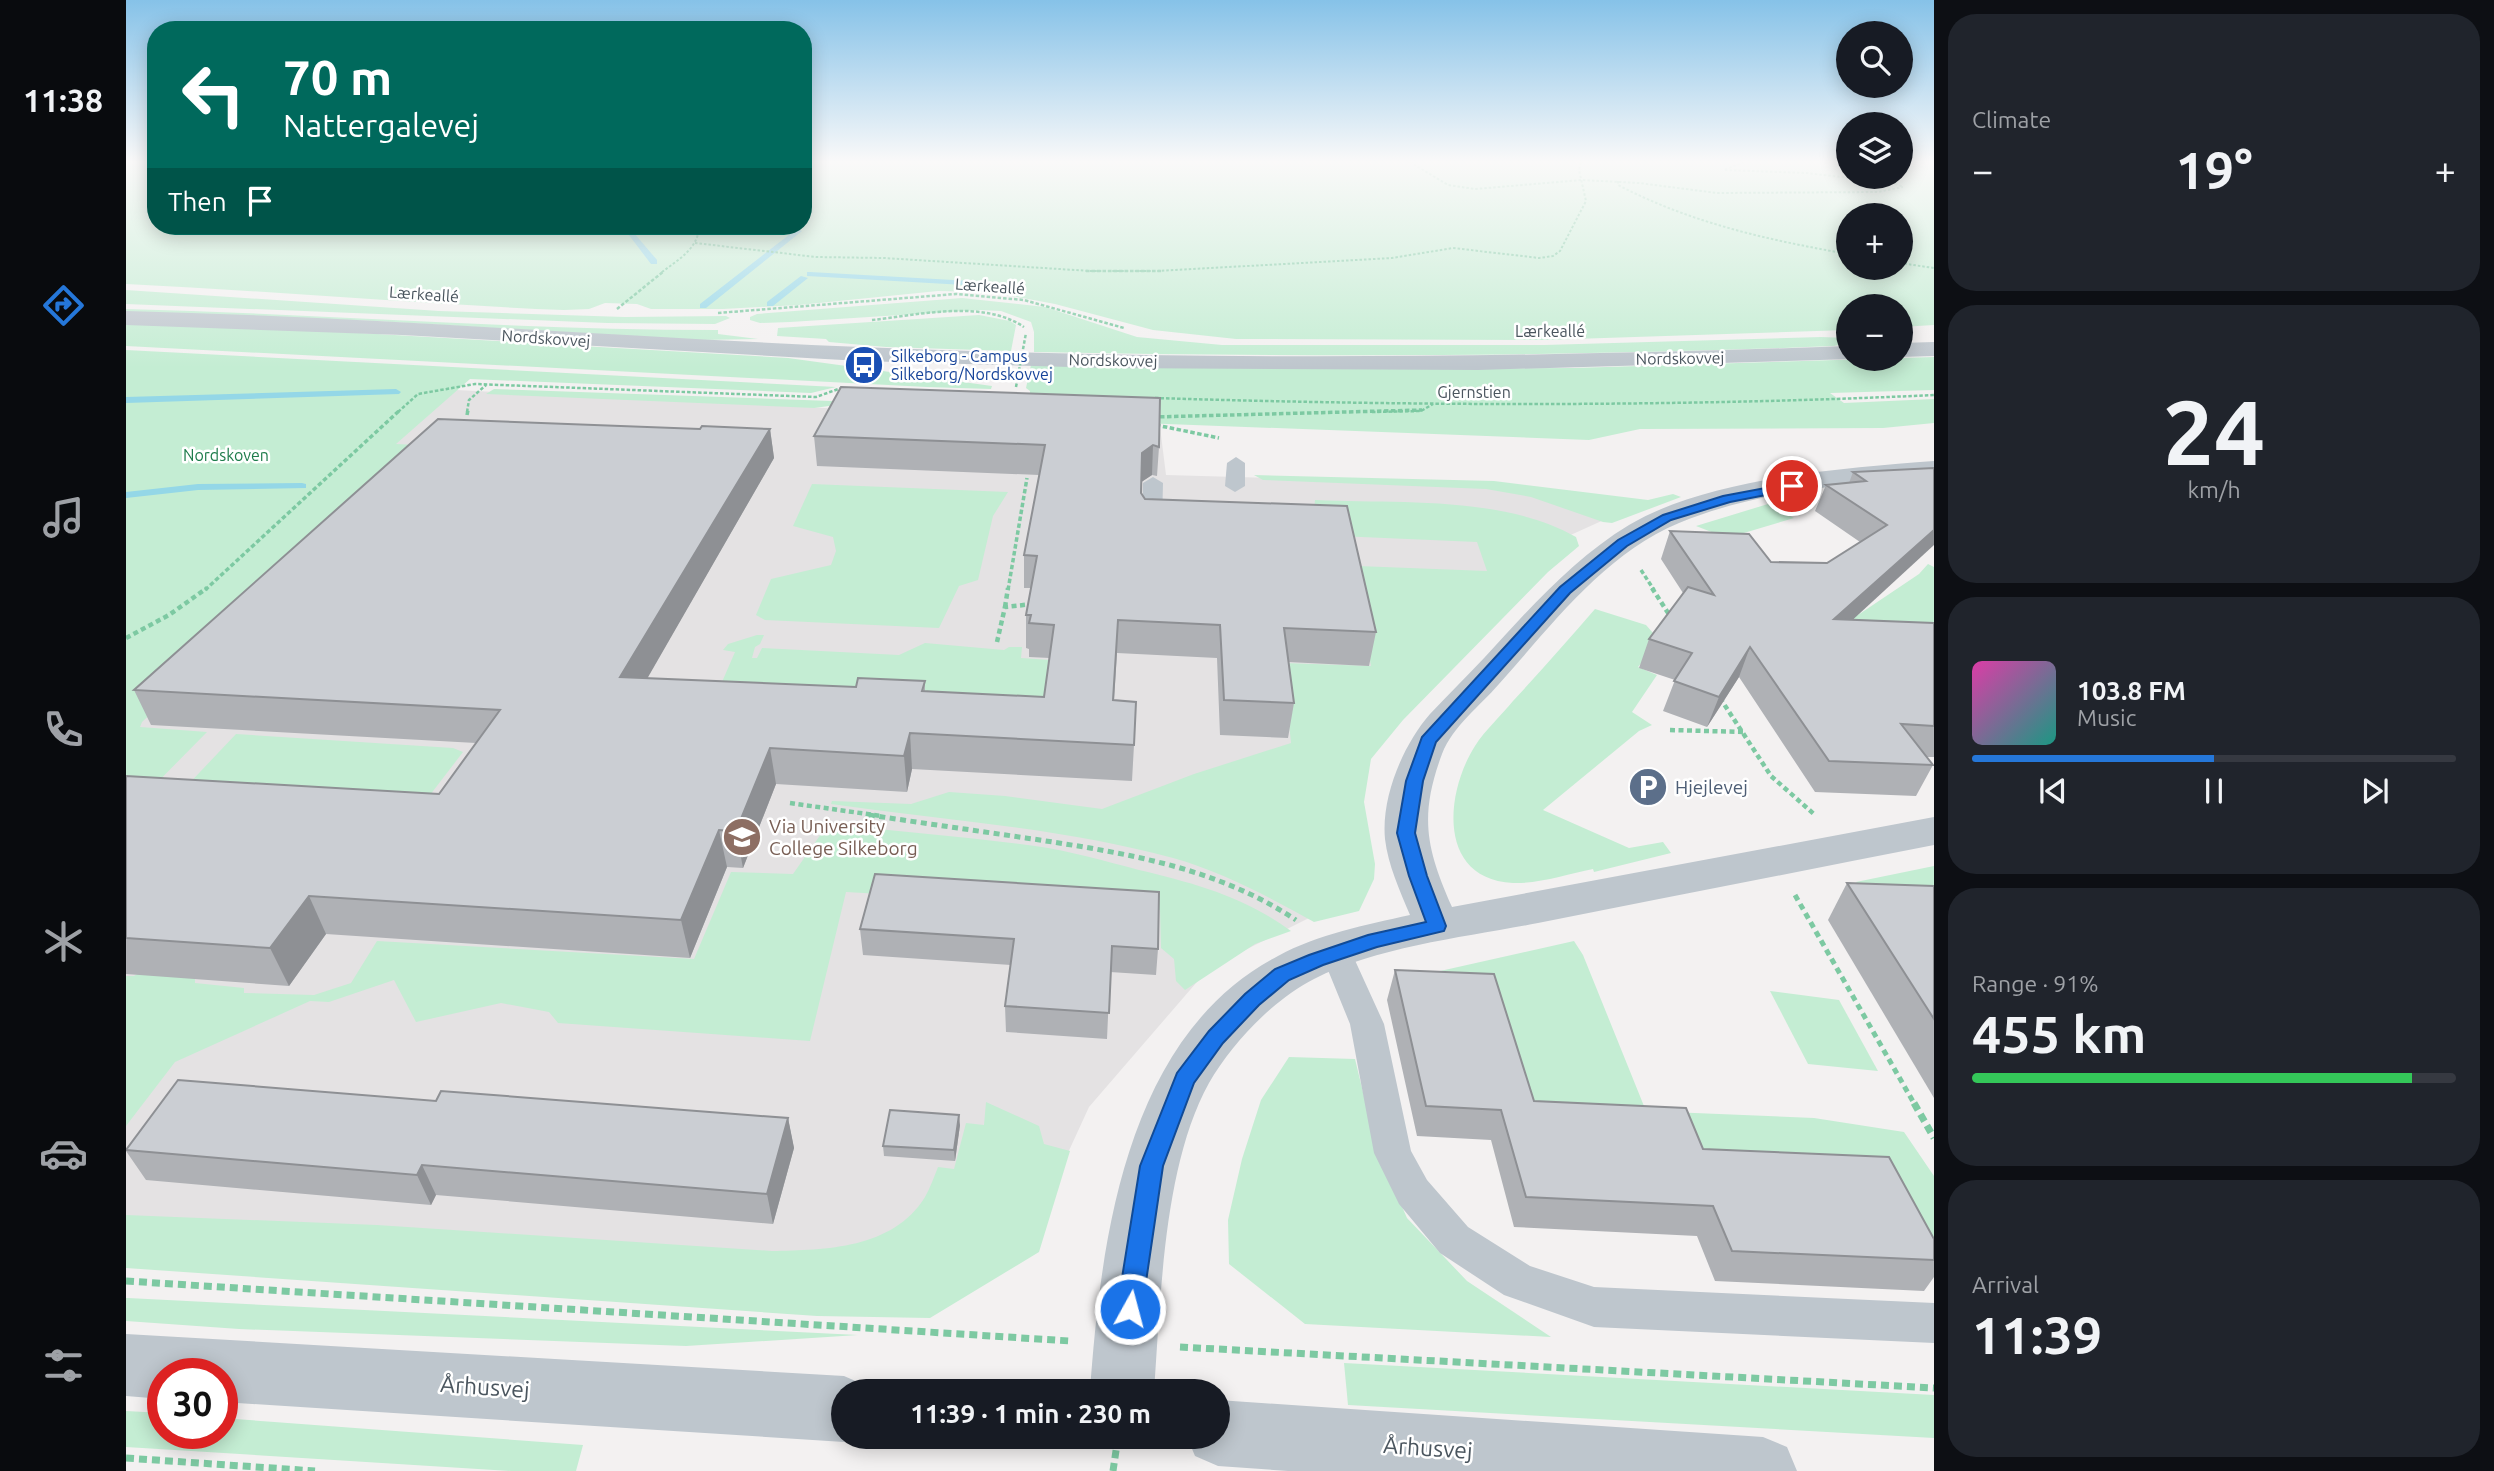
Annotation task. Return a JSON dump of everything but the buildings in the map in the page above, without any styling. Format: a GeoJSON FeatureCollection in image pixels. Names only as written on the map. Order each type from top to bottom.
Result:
{"type":"FeatureCollection","features":[{"type":"Feature","properties":{"kind":"street","name":"Nordskovvej"},"geometry":{"type":"LineString","coordinates":[[126,318],[317,324],[862,354],[1116,361],[1467,362],[1836,353]]}},
{"type":"Feature","properties":{"kind":"street"},"geometry":{"type":"LineString","coordinates":[[1913,350],[1934,349]]}},
{"type":"Feature","properties":{"kind":"street"},"geometry":{"type":"LineString","coordinates":[[1437,926],[1418,876],[1406,833],[1415,781],[1428,741],[1565,590],[1623,543],[1667,518],[1727,498],[1845,476],[1934,469]]}},
{"type":"Feature","properties":{"kind":"street"},"geometry":{"type":"LineString","coordinates":[[1124,1368],[1151,1166],[1185,1080],[1216,1037],[1252,999],[1282,975],[1319,939],[1375,940],[1934,831]]}},
{"type":"Feature","properties":{"kind":"street","name":"Århusvej"},"geometry":{"type":"LineString","coordinates":[[126,1365],[831,1408]]}},
{"type":"Feature","properties":{"kind":"street","name":"Århusvej"},"geometry":{"type":"LineString","coordinates":[[1230,1434],[1763,1471]]}},
{"type":"Feature","properties":{"kind":"lane"},"geometry":{"type":"LineString","coordinates":[[1235,486],[1236,463]]}},
{"type":"Feature","properties":{"kind":"lane"},"geometry":{"type":"LineString","coordinates":[[1152,524],[1153,483]]}},
{"type":"Feature","properties":{"kind":"lane"},"geometry":{"type":"LineString","coordinates":[[1319,939],[1367,1024],[1392,1153],[1413,1192],[1454,1240],[1518,1280],[1594,1307],[1934,1323]]}},
{"type":"Feature","properties":{"kind":"path"},"geometry":{"type":"LineString","coordinates":[[695,243],[816,257],[884,258],[1091,271],[1157,271],[1392,258],[1453,248],[1539,258],[1558,254],[1572,231]]}},
{"type":"Feature","properties":{"kind":"path"},"geometry":{"type":"LineString","coordinates":[[1736,231],[1836,251]]}},
{"type":"Feature","properties":{"kind":"path"},"geometry":{"type":"LineString","coordinates":[[622,314],[609,314],[676,262],[695,243],[699,235]]}},
{"type":"Feature","properties":{"kind":"path"},"geometry":{"type":"LineString","coordinates":[[1913,265],[1934,268]]}},
{"type":"Feature","properties":{"kind":"path","name":"Lærkeallé"},"geometry":{"type":"LineString","coordinates":[[717,313],[817,307],[917,296],[988,295],[1045,304],[1128,329]]}},
{"type":"Feature","properties":{"kind":"path"},"geometry":{"type":"LineString","coordinates":[[1016,387],[1026,333]]}},
{"type":"Feature","properties":{"kind":"path"},"geometry":{"type":"LineString","coordinates":[[126,638],[169,615],[212,585],[418,394],[449,386],[487,384],[816,397],[850,386]]}},
{"type":"Feature","properties":{"kind":"path"},"geometry":{"type":"LineString","coordinates":[[467,415],[469,400],[487,384]]}},
{"type":"Feature","properties":{"kind":"path","name":"Gjernstien"},"geometry":{"type":"LineString","coordinates":[[1149,398],[1654,405],[1934,395]]}},
{"type":"Feature","properties":{"kind":"path"},"geometry":{"type":"LineString","coordinates":[[1149,417],[1421,411],[1434,404]]}},
{"type":"Feature","properties":{"kind":"path"},"geometry":{"type":"LineString","coordinates":[[1154,424],[1226,439]]}},
{"type":"Feature","properties":{"kind":"path"},"geometry":{"type":"LineString","coordinates":[[997,642],[1027,478]]}},
{"type":"Feature","properties":{"kind":"path"},"geometry":{"type":"LineString","coordinates":[[1648,582],[1672,620]]}},
{"type":"Feature","properties":{"kind":"path"},"geometry":{"type":"LineString","coordinates":[[1005,607],[1042,602]]}},
{"type":"Feature","properties":{"kind":"path"},"geometry":{"type":"LineString","coordinates":[[1716,691],[1771,776],[1851,847]]}},
{"type":"Feature","properties":{"kind":"path"},"geometry":{"type":"LineString","coordinates":[[1670,730],[1745,732]]}},
{"type":"Feature","properties":{"kind":"path"},"geometry":{"type":"LineString","coordinates":[[790,803],[1114,851],[1162,861],[1274,904],[1319,939]]}},
{"type":"Feature","properties":{"kind":"path"},"geometry":{"type":"LineString","coordinates":[[1775,861],[1934,1138]]}},
{"type":"Feature","properties":{"kind":"path"},"geometry":{"type":"LineString","coordinates":[[126,1281],[1124,1368],[1934,1388]]}},
{"type":"Feature","properties":{"kind":"path"},"geometry":{"type":"LineString","coordinates":[[1113,1471],[1116,1449]]}},
{"type":"Feature","properties":{"kind":"path"},"geometry":{"type":"LineString","coordinates":[[126,1458],[315,1471]]}},
{"type":"Feature","properties":{"kind":"shaded area","name":"Via University College Silkeborg"},"geometry":{"type":"Polygon","coordinates":[[[456,390],[887,411],[1158,411],[1166,475],[1484,484],[1617,514],[1564,538],[1362,757],[1345,900],[1209,968],[1089,1107],[1027,1242],[851,1286],[126,1240],[126,646],[456,390]]]}},
{"type":"Feature","properties":{"kind":"green space"},"geometry":{"type":"Polygon","coordinates":[[[126,231],[147,231],[147,235],[812,235],[812,231],[1836,231],[1836,280],[1913,280],[1913,231],[1934,231],[1934,325],[1913,326],[1913,294],[1836,294],[1836,330],[1543,340],[1236,339],[1153,330],[1055,304],[990,292],[938,291],[799,305],[723,309],[651,309],[637,304],[605,303],[589,309],[564,310],[126,284],[126,231]]]}},
{"type":"Feature","properties":{"kind":"green space"},"geometry":{"type":"Polygon","coordinates":[[[126,290],[439,311],[730,318],[715,324],[607,323],[126,304],[126,290]]]}},
{"type":"Feature","properties":{"kind":"green space"},"geometry":{"type":"Polygon","coordinates":[[[962,298],[1045,307],[1137,337],[1222,345],[1544,345],[1821,337],[1836,338],[1836,346],[1534,354],[1234,355],[1034,352],[1031,322],[1001,311],[790,322],[760,323],[750,320],[750,317],[757,314],[962,298]]]}},
{"type":"Feature","properties":{"kind":"green space"},"geometry":{"type":"Polygon","coordinates":[[[126,309],[570,327],[718,330],[718,334],[758,339],[700,340],[374,321],[126,312],[126,309]]]}},
{"type":"Feature","properties":{"kind":"green space"},"geometry":{"type":"Polygon","coordinates":[[[979,315],[1010,321],[1016,325],[1011,351],[886,347],[777,336],[778,328],[979,315]]]}},
{"type":"Feature","properties":{"kind":"green space"},"geometry":{"type":"Polygon","coordinates":[[[126,323],[257,327],[788,358],[992,386],[991,389],[927,387],[126,346],[126,323]]]}},
{"type":"Feature","properties":{"kind":"green space","name":"Nordskoven"},"geometry":{"type":"Polygon","coordinates":[[[126,350],[836,387],[811,393],[470,379],[396,444],[435,446],[142,722],[140,727],[207,732],[133,807],[126,806],[126,350]]]}},
{"type":"Feature","properties":{"kind":"green space"},"geometry":{"type":"Polygon","coordinates":[[[1934,357],[1934,390],[1830,393],[1844,403],[1934,399],[1934,423],[1883,428],[1640,429],[1589,440],[853,412],[858,402],[814,408],[486,394],[494,389],[859,402],[1030,395],[1026,388],[1031,365],[1574,368],[1836,360],[1836,371],[1913,371],[1913,358],[1934,357]]]}},
{"type":"Feature","properties":{"kind":"green space"},"geometry":{"type":"Polygon","coordinates":[[[1254,475],[1494,481],[1648,500],[1673,494],[1681,497],[1612,523],[1531,497],[1486,489],[1263,480],[1254,475]]]}},
{"type":"Feature","properties":{"kind":"green space"},"geometry":{"type":"Polygon","coordinates":[[[812,484],[1008,492],[993,516],[978,580],[959,586],[939,628],[765,620],[756,615],[771,579],[831,565],[836,551],[833,537],[793,526],[812,484]]]}},
{"type":"Feature","properties":{"kind":"green space"},"geometry":{"type":"Polygon","coordinates":[[[1315,500],[1415,502],[1483,508],[1547,524],[1576,537],[1579,546],[1548,572],[1403,720],[1371,759],[1364,802],[1375,864],[1374,879],[1359,911],[1314,922],[1228,878],[1173,858],[1046,832],[831,804],[832,801],[911,804],[949,792],[1005,796],[1102,809],[1194,774],[1291,743],[1283,663],[1371,666],[1363,623],[1332,565],[1487,571],[1477,542],[1292,534],[1314,511],[1315,500]]]}},
{"type":"Feature","properties":{"kind":"green space"},"geometry":{"type":"Polygon","coordinates":[[[1768,504],[1794,518],[1727,538],[1696,526],[1768,504]]]}},
{"type":"Feature","properties":{"kind":"green space"},"geometry":{"type":"Polygon","coordinates":[[[1928,564],[1934,567],[1934,651],[1783,612],[1858,615],[1919,574],[1928,564]]]}},
{"type":"Feature","properties":{"kind":"green space"},"geometry":{"type":"Polygon","coordinates":[[[1595,609],[1646,625],[1660,641],[1638,667],[1657,675],[1632,712],[1652,725],[1639,731],[1543,810],[1629,848],[1663,842],[1671,853],[1594,872],[1593,869],[1533,882],[1513,883],[1488,878],[1471,867],[1460,850],[1454,831],[1454,809],[1465,765],[1483,734],[1595,609]]]}},
{"type":"Feature","properties":{"kind":"green space"},"geometry":{"type":"Polygon","coordinates":[[[764,635],[760,644],[755,647],[752,658],[757,658],[762,648],[899,655],[925,643],[1004,650],[1009,647],[1022,647],[1021,658],[1050,660],[1042,730],[712,705],[735,652],[723,650],[728,644],[764,635]]]}},
{"type":"Feature","properties":{"kind":"green space"},"geometry":{"type":"Polygon","coordinates":[[[236,734],[453,748],[463,752],[417,812],[164,810],[236,734]]]}},
{"type":"Feature","properties":{"kind":"green space"},"geometry":{"type":"Polygon","coordinates":[[[828,824],[1009,843],[1074,853],[1218,893],[1256,909],[1291,931],[1255,944],[1185,990],[1176,981],[1174,959],[1161,948],[1160,910],[846,892],[810,1041],[558,1023],[549,1012],[501,1003],[416,1022],[394,980],[329,1002],[310,1001],[175,1062],[126,1126],[126,976],[141,972],[195,976],[195,983],[244,988],[244,993],[314,995],[351,983],[377,941],[694,959],[731,872],[793,874],[828,824]]]}},
{"type":"Feature","properties":{"kind":"green space"},"geometry":{"type":"Polygon","coordinates":[[[1934,866],[1934,942],[1869,898],[1856,882],[1934,866]]]}},
{"type":"Feature","properties":{"kind":"green space"},"geometry":{"type":"Polygon","coordinates":[[[1574,941],[1583,955],[1646,1111],[1814,1118],[1904,1132],[1934,1176],[1934,1254],[1526,1122],[1400,980],[1574,941]]]}},
{"type":"Feature","properties":{"kind":"green space"},"geometry":{"type":"Polygon","coordinates":[[[1770,991],[1839,1000],[1878,1071],[1808,1064],[1770,991]]]}},
{"type":"Feature","properties":{"kind":"green space"},"geometry":{"type":"Polygon","coordinates":[[[1289,1057],[1355,1059],[1377,1150],[1407,1218],[1467,1281],[1551,1337],[1305,1324],[1229,1264],[1228,1220],[1242,1159],[1261,1100],[1289,1057]]]}},
{"type":"Feature","properties":{"kind":"green space"},"geometry":{"type":"Polygon","coordinates":[[[986,1102],[1039,1126],[1044,1144],[1070,1151],[1039,1252],[930,1318],[817,1316],[126,1268],[126,1215],[377,1225],[772,1251],[856,1243],[877,1237],[911,1214],[925,1197],[938,1167],[954,1169],[966,1123],[984,1125],[986,1102]]]}},
{"type":"Feature","properties":{"kind":"green space"},"geometry":{"type":"Polygon","coordinates":[[[126,1298],[858,1335],[686,1346],[239,1329],[126,1321],[126,1298]]]}},
{"type":"Feature","properties":{"kind":"green space"},"geometry":{"type":"Polygon","coordinates":[[[1344,1363],[1934,1395],[1934,1438],[1348,1405],[1344,1363]]]}},
{"type":"Feature","properties":{"kind":"green space"},"geometry":{"type":"Polygon","coordinates":[[[126,1411],[147,1412],[147,1448],[126,1447],[126,1411]]]}},
{"type":"Feature","properties":{"kind":"green space"},"geometry":{"type":"Polygon","coordinates":[[[238,1419],[583,1445],[576,1471],[511,1471],[158,1449],[238,1449],[238,1419]]]}},
{"type":"Feature","properties":{"kind":"waterway"},"geometry":{"type":"LineString","coordinates":[[632,235],[654,262]]}},
{"type":"Feature","properties":{"kind":"waterway"},"geometry":{"type":"LineString","coordinates":[[703,306],[794,235]]}},
{"type":"Feature","properties":{"kind":"waterway"},"geometry":{"type":"LineString","coordinates":[[810,274],[989,284],[982,290]]}},
{"type":"Feature","properties":{"kind":"waterway"},"geometry":{"type":"LineString","coordinates":[[770,304],[804,278]]}},
{"type":"Feature","properties":{"kind":"waterway"},"geometry":{"type":"LineString","coordinates":[[126,400],[396,392]]}},
{"type":"Feature","properties":{"kind":"waterway"},"geometry":{"type":"LineString","coordinates":[[126,495],[198,487],[302,486]]}},
{"type":"Feature","properties":{"kind":"place","name":"Silkeborg - Campus Silkeborg/Nordskovvej"},"geometry":{"type":"Point","coordinates":[864,365]}},
{"type":"Feature","properties":{"kind":"place","name":"Hjejlevej"},"geometry":{"type":"Point","coordinates":[1648,787]}},
{"type":"Feature","properties":{"kind":"place","name":"Via University College Silkeborg"},"geometry":{"type":"Point","coordinates":[742,837]}},
{"type":"Feature","properties":{"kind":"route"},"geometry":{"type":"LineString","coordinates":[[1130,1309],[1151,1166],[1185,1080],[1216,1037],[1252,999],[1282,975],[1375,940],[1437,926],[1418,876],[1406,833],[1415,781],[1428,741],[1565,590],[1623,543],[1667,518],[1727,498],[1792,486]]}}]}
